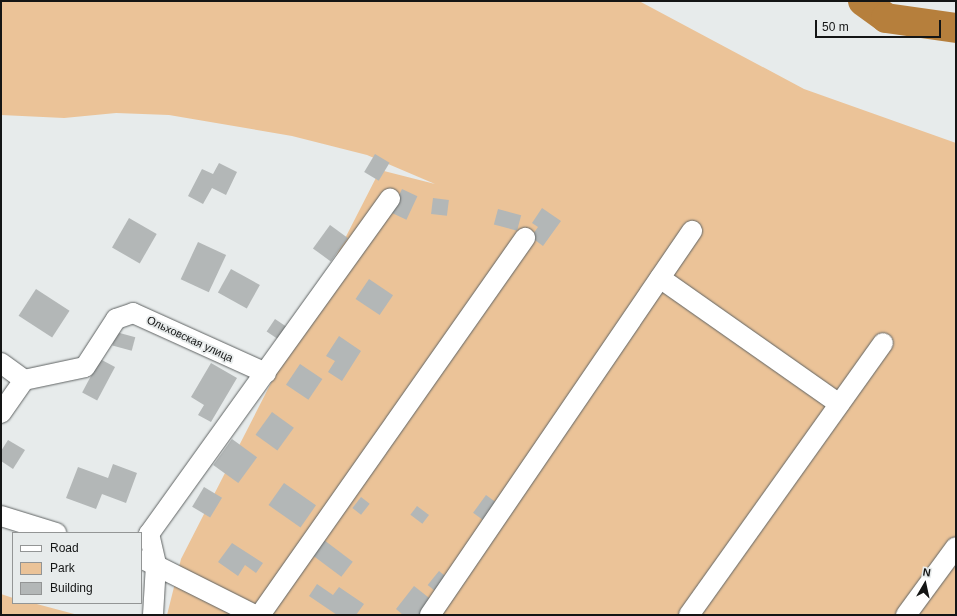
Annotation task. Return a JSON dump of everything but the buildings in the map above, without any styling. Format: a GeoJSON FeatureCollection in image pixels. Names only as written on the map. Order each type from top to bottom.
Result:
{"type":"FeatureCollection","features":[{"type":"Feature","properties":{"kind":"street"},"geometry":{"type":"LineString","coordinates":[[153,615],[148,562],[149,534],[266,373],[390,198]]}},
{"type":"Feature","properties":{"kind":"street"},"geometry":{"type":"LineString","coordinates":[[430,615],[692,231]]}},
{"type":"Feature","properties":{"kind":"street"},"geometry":{"type":"LineString","coordinates":[[260,615],[525,238]]}},
{"type":"Feature","properties":{"kind":"street"},"geometry":{"type":"LineString","coordinates":[[660,278],[839,404]]}},
{"type":"Feature","properties":{"kind":"street","name":"Ольховская улица"},"geometry":{"type":"LineString","coordinates":[[24,380],[85,367],[116,319],[133,313],[266,373]]}},
{"type":"Feature","properties":{"kind":"street"},"geometry":{"type":"LineString","coordinates":[[689,615],[882,343]]}},
{"type":"Feature","properties":{"kind":"street"},"geometry":{"type":"LineString","coordinates":[[1,363],[24,380],[1,413]]}},
{"type":"Feature","properties":{"kind":"street"},"geometry":{"type":"LineString","coordinates":[[1,516],[53,532]]}},
{"type":"Feature","properties":{"kind":"street"},"geometry":{"type":"LineString","coordinates":[[906,615],[956,547]]}},
{"type":"Feature","properties":{"kind":"street"},"geometry":{"type":"LineString","coordinates":[[148,562],[255,615]]}},
{"type":"Feature","properties":{"kind":"green space"},"geometry":{"type":"Polygon","coordinates":[[[1,1],[639,1],[804,89],[956,143],[956,615],[167,615],[181,559],[380,170],[435,184],[367,155],[292,136],[169,115],[116,113],[64,118],[1,115],[1,1]]]}},
{"type":"Feature","properties":{"kind":"green space"},"geometry":{"type":"Polygon","coordinates":[[[1,594],[12,598],[12,604],[37,604],[78,615],[1,615],[1,594]]]}},
{"type":"Feature","properties":{"kind":"waterway"},"geometry":{"type":"LineString","coordinates":[[863,1],[886,18],[956,28]]}}]}
